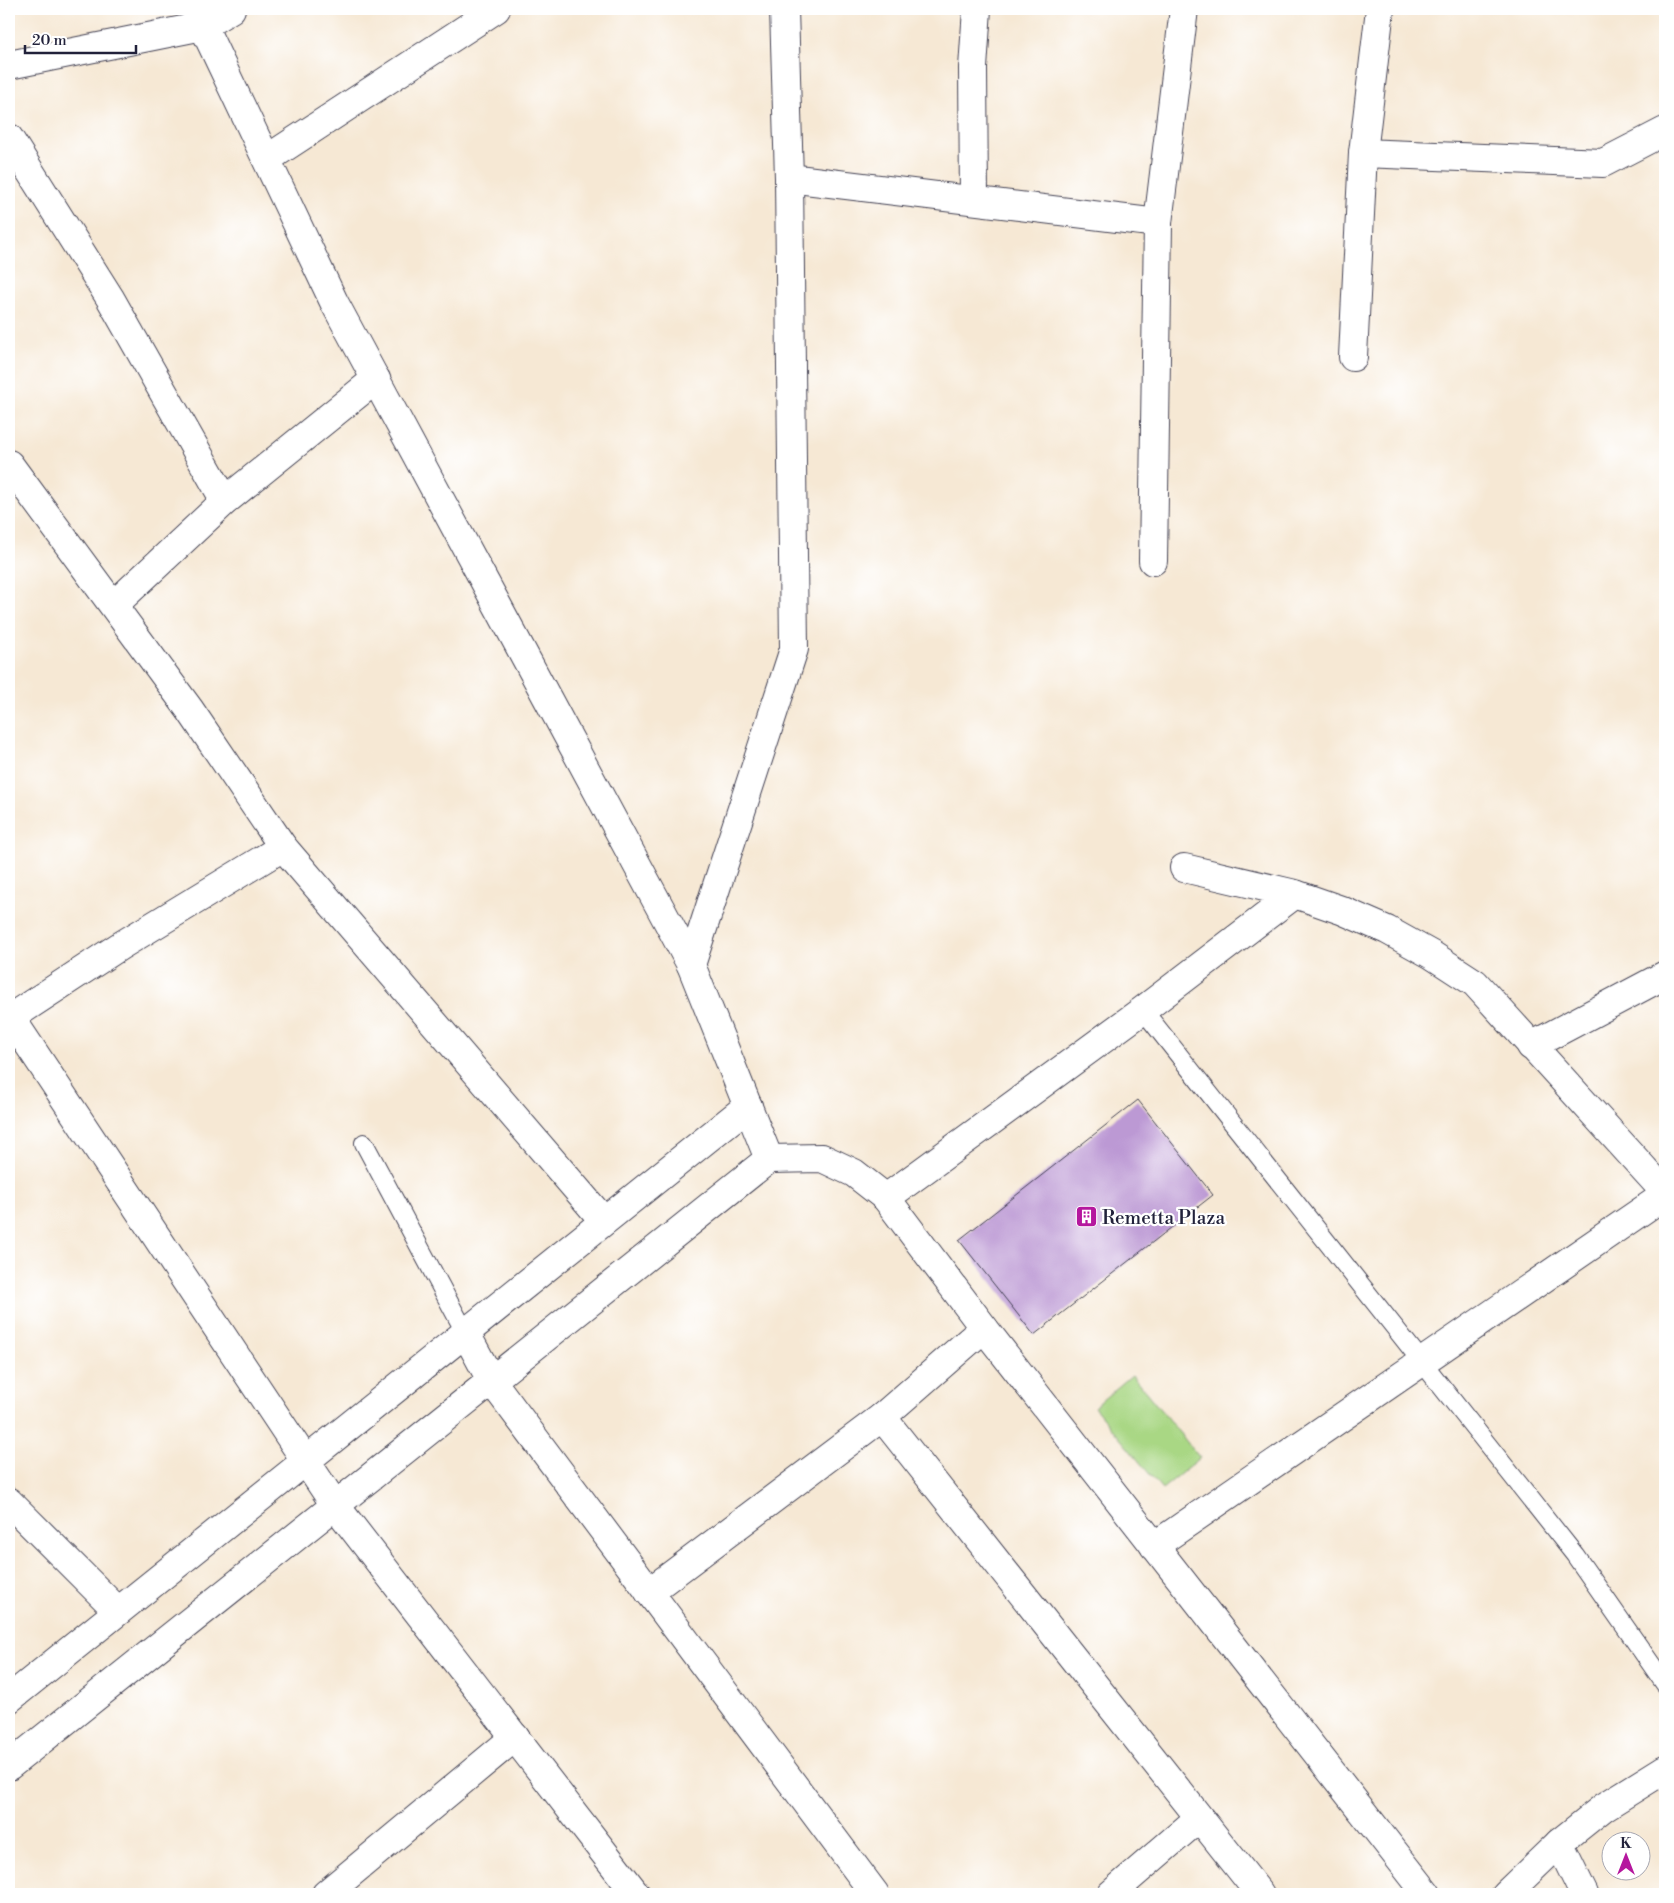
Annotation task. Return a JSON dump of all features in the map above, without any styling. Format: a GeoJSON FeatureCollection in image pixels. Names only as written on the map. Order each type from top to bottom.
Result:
{"type":"FeatureCollection","features":[{"type":"Feature","properties":{"kind":"street"},"geometry":{"type":"LineString","coordinates":[[9,65],[231,9]]}},
{"type":"Feature","properties":{"kind":"street"},"geometry":{"type":"LineString","coordinates":[[267,159],[496,9]]}},
{"type":"Feature","properties":{"kind":"street"},"geometry":{"type":"LineString","coordinates":[[691,965],[794,649],[789,178],[784,9]]}},
{"type":"Feature","properties":{"kind":"street"},"geometry":{"type":"LineString","coordinates":[[974,200],[973,68],[977,9]]}},
{"type":"Feature","properties":{"kind":"street"},"geometry":{"type":"LineString","coordinates":[[1152,561],[1158,223],[1184,9]]}},
{"type":"Feature","properties":{"kind":"street"},"geometry":{"type":"LineString","coordinates":[[1353,357],[1364,153],[1380,9]]}},
{"type":"Feature","properties":{"kind":"street"},"geometry":{"type":"LineString","coordinates":[[199,18],[334,302],[691,965],[769,1159]]}},
{"type":"Feature","properties":{"kind":"street"},"geometry":{"type":"LineString","coordinates":[[1364,153],[1603,163],[1665,131]]}},
{"type":"Feature","properties":{"kind":"street"},"geometry":{"type":"LineString","coordinates":[[9,138],[110,298],[225,501]]}},
{"type":"Feature","properties":{"kind":"street"},"geometry":{"type":"LineString","coordinates":[[789,178],[1158,223]]}},
{"type":"Feature","properties":{"kind":"street"},"geometry":{"type":"LineString","coordinates":[[114,605],[225,501],[376,379]]}},
{"type":"Feature","properties":{"kind":"street"},"geometry":{"type":"LineString","coordinates":[[9,464],[190,710],[283,847],[604,1221]]}},
{"type":"Feature","properties":{"kind":"street"},"geometry":{"type":"LineString","coordinates":[[283,847],[120,946],[10,1016],[335,1505],[636,1894]]}},
{"type":"Feature","properties":{"kind":"street"},"geometry":{"type":"LineString","coordinates":[[1154,1546],[1665,1194],[1475,983],[1432,955],[1387,930],[1341,910],[1294,894],[1184,868]]}},
{"type":"Feature","properties":{"kind":"street"},"geometry":{"type":"LineString","coordinates":[[886,1198],[1143,1010],[1294,894]]}},
{"type":"Feature","properties":{"kind":"street"},"geometry":{"type":"LineString","coordinates":[[1531,1046],[1665,975]]}},
{"type":"Feature","properties":{"kind":"street"},"geometry":{"type":"LineString","coordinates":[[9,1698],[748,1106]]}},
{"type":"Feature","properties":{"kind":"street"},"geometry":{"type":"LineString","coordinates":[[9,1766],[151,1655],[335,1505],[769,1159],[822,1158],[854,1173],[886,1198],[984,1328],[1427,1894]]}},
{"type":"Feature","properties":{"kind":"street"},"geometry":{"type":"LineString","coordinates":[[648,1592],[882,1417],[984,1328]]}},
{"type":"Feature","properties":{"kind":"street"},"geometry":{"type":"LineString","coordinates":[[465,1332],[491,1380],[875,1894]]}},
{"type":"Feature","properties":{"kind":"street"},"geometry":{"type":"LineString","coordinates":[[882,1417],[1260,1894]]}},
{"type":"Feature","properties":{"kind":"street"},"geometry":{"type":"LineString","coordinates":[[9,1502],[118,1611]]}},
{"type":"Feature","properties":{"kind":"street"},"geometry":{"type":"LineString","coordinates":[[326,1894],[515,1737]]}},
{"type":"Feature","properties":{"kind":"street"},"geometry":{"type":"LineString","coordinates":[[1506,1894],[1559,1844],[1604,1807],[1665,1769]]}},
{"type":"Feature","properties":{"kind":"street"},"geometry":{"type":"LineString","coordinates":[[1111,1894],[1199,1818]]}},
{"type":"Feature","properties":{"kind":"street"},"geometry":{"type":"LineString","coordinates":[[1559,1844],[1584,1894]]}},
{"type":"Feature","properties":{"kind":"lane"},"geometry":{"type":"LineString","coordinates":[[1143,1010],[1575,1556],[1665,1684]]}},
{"type":"Feature","properties":{"kind":"lane"},"geometry":{"type":"LineString","coordinates":[[364,1143],[465,1332]]}},
{"type":"Feature","properties":{"kind":"green space"},"geometry":{"type":"Polygon","coordinates":[[[1132,1375],[1200,1458],[1162,1489],[1094,1407],[1132,1375]]]}},
{"type":"Feature","properties":{"kind":"building","name":"Remetta Plaza"},"geometry":{"type":"Polygon","coordinates":[[[1138,1100],[1213,1195],[1034,1335],[959,1240],[1138,1100]]]}},
{"type":"Feature","properties":{"kind":"place","name":"Remetta Plaza"},"geometry":{"type":"Point","coordinates":[1086,1217]}}]}
